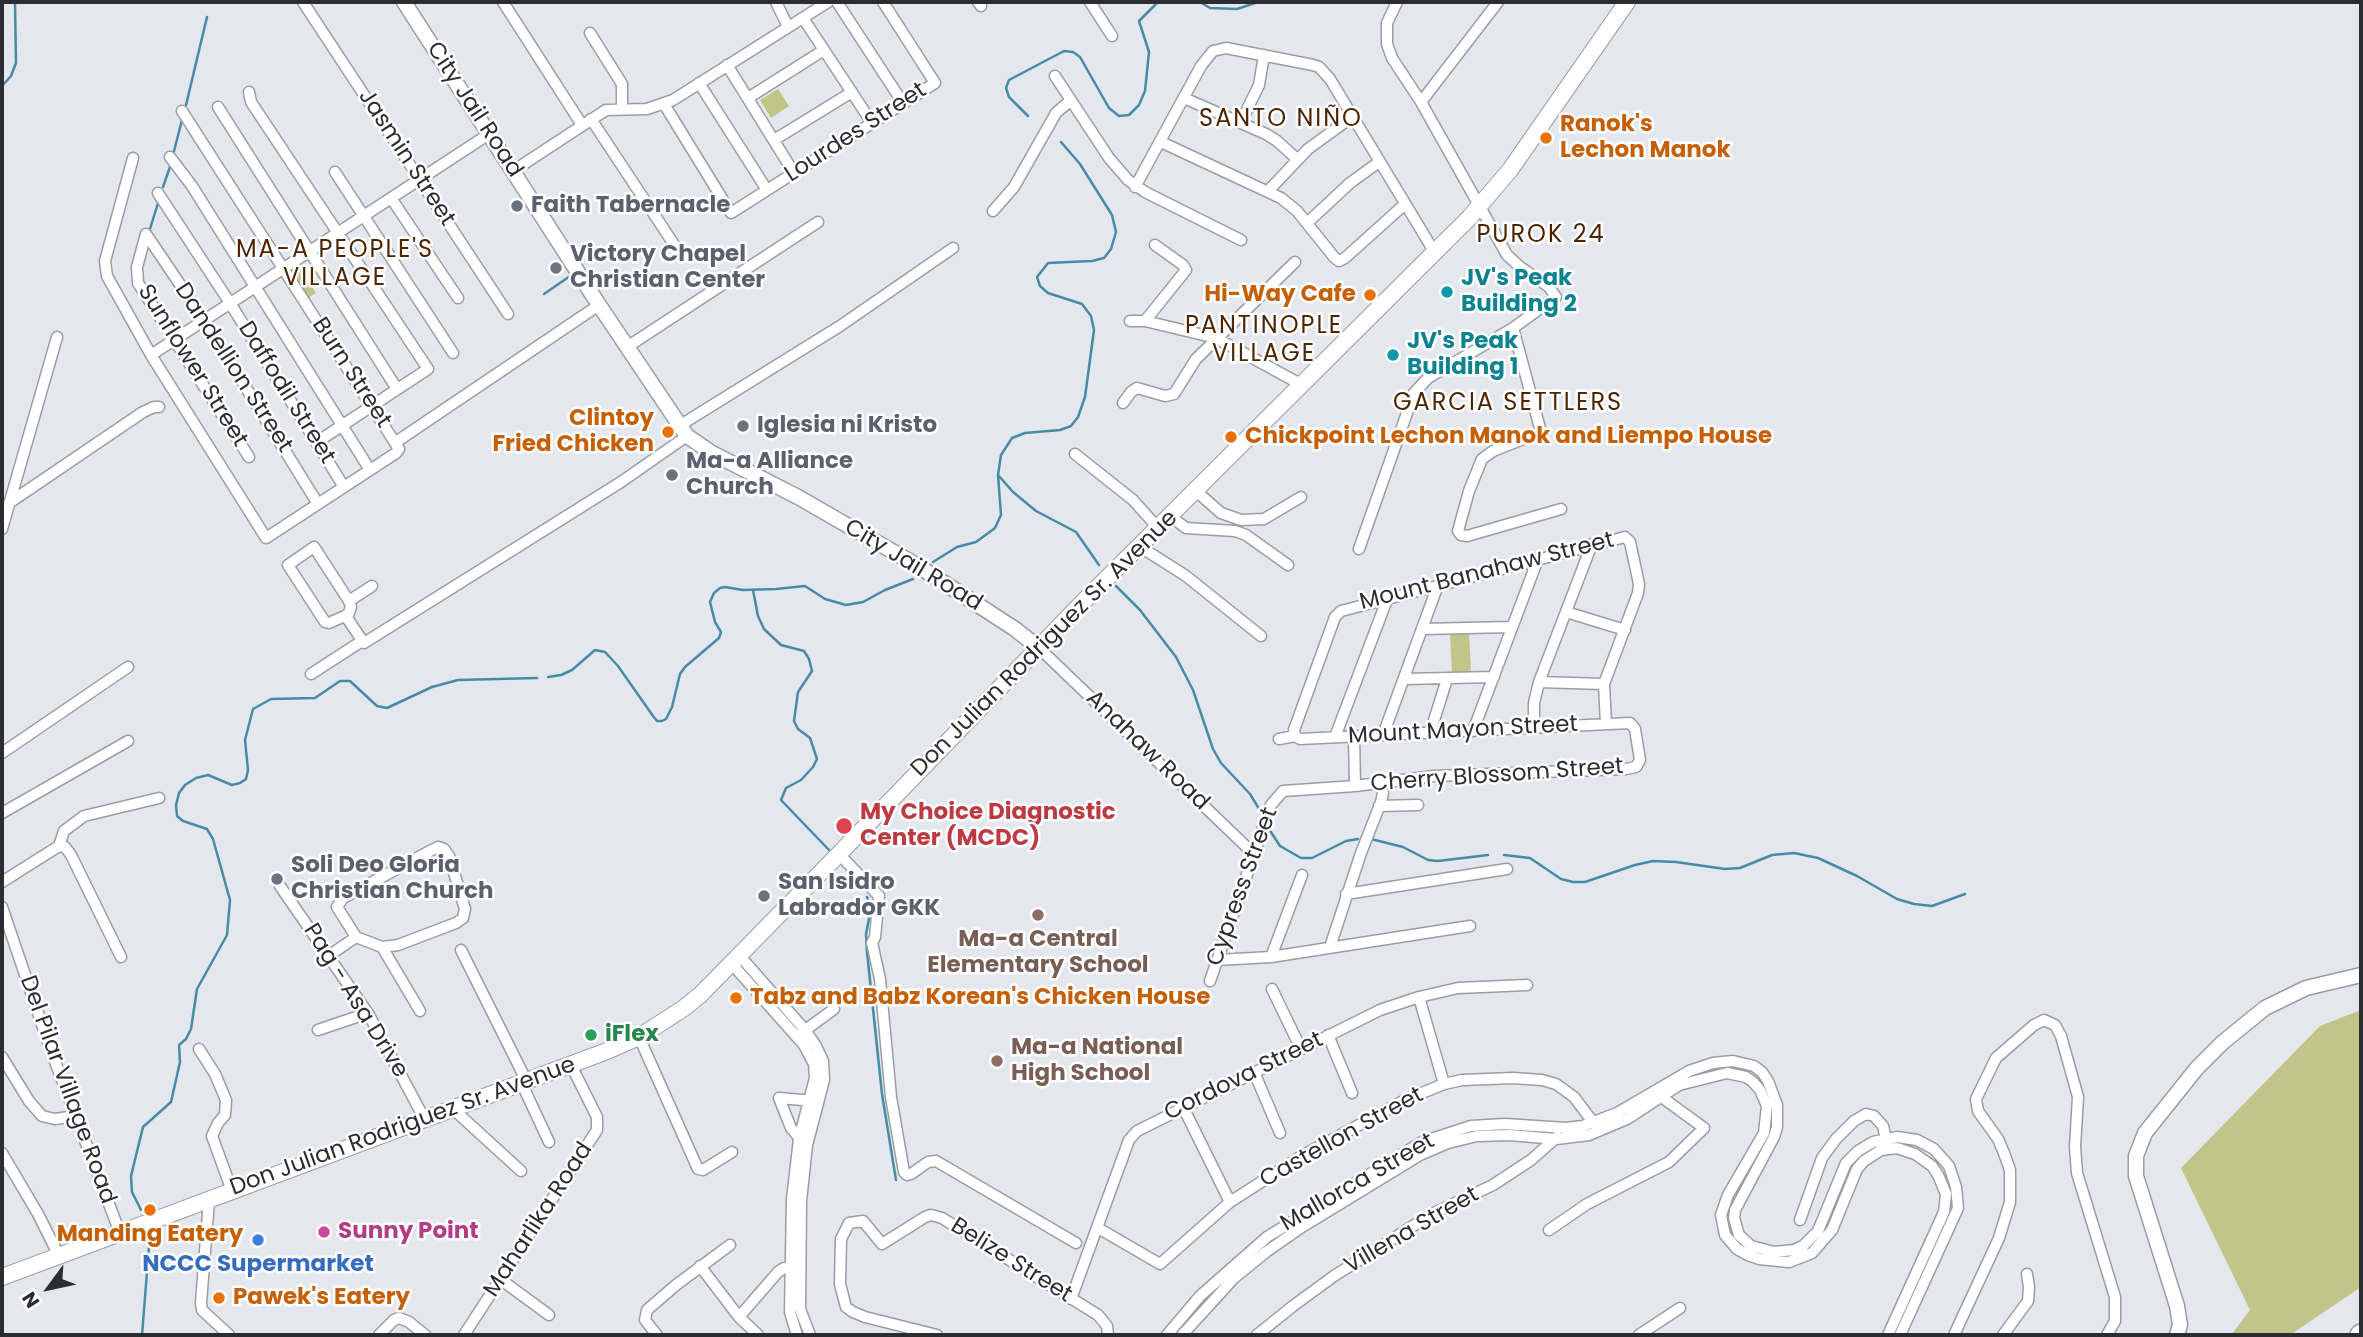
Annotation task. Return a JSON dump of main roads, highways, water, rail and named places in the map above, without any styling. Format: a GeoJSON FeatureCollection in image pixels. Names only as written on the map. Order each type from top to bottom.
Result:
{"type":"FeatureCollection","features":[{"type":"Feature","properties":{"kind":"main road","name":"Don Julian Rodriguez Sr. Avenue"},"geometry":{"type":"LineString","coordinates":[[2,1277],[570,1065],[639,1037],[684,1008],[839,854],[1139,546],[1480,206],[1510,170],[1620,4]]}},
{"type":"Feature","properties":{"kind":"waterway"},"geometry":{"type":"LineString","coordinates":[[2,86],[11,76],[16,63],[15,2]]}},
{"type":"Feature","properties":{"kind":"waterway"},"geometry":{"type":"LineString","coordinates":[[1028,116],[1009,97],[1006,88],[1009,80],[1064,51],[1073,52],[1080,57],[1109,108],[1119,116],[1129,115],[1139,105],[1145,91],[1149,52],[1139,21],[1158,2]]}},
{"type":"Feature","properties":{"kind":"waterway"},"geometry":{"type":"LineString","coordinates":[[1200,2],[1210,8],[1237,9],[1258,2]]}},
{"type":"Feature","properties":{"kind":"waterway"},"geometry":{"type":"LineString","coordinates":[[186,105],[207,17]]}},
{"type":"Feature","properties":{"kind":"waterway"},"geometry":{"type":"LineString","coordinates":[[174,151],[182,120]]}},
{"type":"Feature","properties":{"kind":"waterway"},"geometry":{"type":"LineString","coordinates":[[933,562],[957,547],[976,542],[995,528],[1001,515],[998,475],[1001,455],[1012,438],[1025,433],[1060,430],[1071,426],[1078,417],[1085,397],[1094,330],[1091,316],[1082,304],[1048,293],[1040,286],[1037,277],[1048,263],[1104,258],[1111,249],[1116,232],[1112,215],[1080,164],[1061,142]]}},
{"type":"Feature","properties":{"kind":"waterway"},"geometry":{"type":"LineString","coordinates":[[163,187],[171,164]]}},
{"type":"Feature","properties":{"kind":"waterway"},"geometry":{"type":"LineString","coordinates":[[2,174],[2,188]]}},
{"type":"Feature","properties":{"kind":"waterway"},"geometry":{"type":"LineString","coordinates":[[150,229],[158,203]]}},
{"type":"Feature","properties":{"kind":"waterway"},"geometry":{"type":"LineString","coordinates":[[544,294],[573,274]]}},
{"type":"Feature","properties":{"kind":"waterway"},"geometry":{"type":"LineString","coordinates":[[999,476],[1036,511],[1076,532],[1099,565]]}},
{"type":"Feature","properties":{"kind":"waterway"},"geometry":{"type":"LineString","coordinates":[[548,677],[572,670],[595,650],[605,652],[657,721],[662,721],[672,707],[680,674],[719,638],[721,632],[715,622],[710,602],[720,588],[743,590],[805,586],[825,599],[846,605],[863,602],[913,579]]}},
{"type":"Feature","properties":{"kind":"waterway"},"geometry":{"type":"LineString","coordinates":[[1116,586],[1140,610],[1176,657],[1193,690],[1213,749],[1221,763],[1250,794],[1261,812]]}},
{"type":"Feature","properties":{"kind":"waterway"},"geometry":{"type":"LineString","coordinates":[[753,590],[758,616],[764,629],[781,645],[804,651],[809,659],[812,671],[798,692],[794,721],[798,729],[810,738],[817,759],[801,780],[786,788],[781,800],[829,850]]}},
{"type":"Feature","properties":{"kind":"waterway"},"geometry":{"type":"LineString","coordinates":[[141,1210],[132,1192],[131,1176],[143,1127],[171,1102],[180,1062],[179,1045],[191,1029],[197,989],[227,935],[230,900],[213,839],[207,829],[183,821],[177,816],[179,793],[196,778],[208,775],[232,785],[246,779],[248,770],[245,740],[253,709],[271,699],[315,698],[340,681],[350,681],[377,706],[387,708],[432,687],[458,680],[537,678]]}},
{"type":"Feature","properties":{"kind":"waterway"},"geometry":{"type":"LineString","coordinates":[[1269,829],[1280,846],[1301,858],[1312,858],[1346,841],[1358,839]]}},
{"type":"Feature","properties":{"kind":"waterway"},"geometry":{"type":"LineString","coordinates":[[1371,839],[1403,847],[1428,860],[1488,855]]}},
{"type":"Feature","properties":{"kind":"waterway"},"geometry":{"type":"LineString","coordinates":[[1504,855],[1530,858],[1561,879],[1585,882],[1653,861],[1725,869],[1740,868],[1772,855],[1794,853],[1818,858],[1897,899],[1914,904],[1932,906],[1965,894]]}},
{"type":"Feature","properties":{"kind":"waterway"},"geometry":{"type":"LineString","coordinates":[[867,897],[871,908],[866,934],[867,952],[882,1094],[896,1180]]}},
{"type":"Feature","properties":{"kind":"waterway"},"geometry":{"type":"LineString","coordinates":[[142,1335],[150,1234]]}},
{"type":"Feature","properties":{"kind":"place","name":"Ranok's Lechon Manok"},"geometry":{"type":"Point","coordinates":[1546,138]}},
{"type":"Feature","properties":{"kind":"place","name":"Faith Tabernacle"},"geometry":{"type":"Point","coordinates":[517,206]}},
{"type":"Feature","properties":{"kind":"place","name":"Victory Chapel Christian Center"},"geometry":{"type":"Point","coordinates":[556,268]}},
{"type":"Feature","properties":{"kind":"place","name":"JV's Peak Building 2"},"geometry":{"type":"Point","coordinates":[1447,292]}},
{"type":"Feature","properties":{"kind":"place","name":"Hi-Way Cafe"},"geometry":{"type":"Point","coordinates":[1370,295]}},
{"type":"Feature","properties":{"kind":"place","name":"JV's Peak Building 1"},"geometry":{"type":"Point","coordinates":[1393,355]}},
{"type":"Feature","properties":{"kind":"place","name":"Iglesia ni Kristo"},"geometry":{"type":"Point","coordinates":[743,426]}},
{"type":"Feature","properties":{"kind":"place","name":"Clintoy Fried Chicken"},"geometry":{"type":"Point","coordinates":[668,432]}},
{"type":"Feature","properties":{"kind":"place","name":"Chickpoint Lechon Manok and Liempo House"},"geometry":{"type":"Point","coordinates":[1231,437]}},
{"type":"Feature","properties":{"kind":"place","name":"Ma-a Alliance Church"},"geometry":{"type":"Point","coordinates":[672,475]}},
{"type":"Feature","properties":{"kind":"place","name":"My Choice Diagnostic Center (MCDC)"},"geometry":{"type":"Point","coordinates":[844,826]}},
{"type":"Feature","properties":{"kind":"place","name":"Soli Deo Gloria Christian Church"},"geometry":{"type":"Point","coordinates":[277,879]}},
{"type":"Feature","properties":{"kind":"place","name":"San Isidro Labrador GKK"},"geometry":{"type":"Point","coordinates":[764,896]}},
{"type":"Feature","properties":{"kind":"place","name":"Ma-a Central Elementary School"},"geometry":{"type":"Point","coordinates":[1038,915]}},
{"type":"Feature","properties":{"kind":"place","name":"Tabz and Babz Korean's Chicken House"},"geometry":{"type":"Point","coordinates":[736,998]}},
{"type":"Feature","properties":{"kind":"place","name":"iFlex"},"geometry":{"type":"Point","coordinates":[591,1035]}},
{"type":"Feature","properties":{"kind":"place","name":"Ma-a National High School"},"geometry":{"type":"Point","coordinates":[997,1061]}},
{"type":"Feature","properties":{"kind":"place","name":"Manding Eatery"},"geometry":{"type":"Point","coordinates":[150,1210]}},
{"type":"Feature","properties":{"kind":"place","name":"Sunny Point"},"geometry":{"type":"Point","coordinates":[324,1232]}},
{"type":"Feature","properties":{"kind":"place","name":"NCCC Supermarket"},"geometry":{"type":"Point","coordinates":[258,1240]}},
{"type":"Feature","properties":{"kind":"place","name":"Pawek's Eatery"},"geometry":{"type":"Point","coordinates":[219,1298]}},
{"type":"Feature","properties":{"kind":"district","name":"SANTO NIÑO"},"geometry":{"type":"Point","coordinates":[1281,120]}},
{"type":"Feature","properties":{"kind":"district","name":"PUROK 24"},"geometry":{"type":"Point","coordinates":[1541,236]}},
{"type":"Feature","properties":{"kind":"district","name":"MA-A PEOPLE'S VILLAGE"},"geometry":{"type":"Point","coordinates":[335,265]}},
{"type":"Feature","properties":{"kind":"district","name":"PANTINOPLE VILLAGE"},"geometry":{"type":"Point","coordinates":[1264,341]}},
{"type":"Feature","properties":{"kind":"district","name":"GARCIA SETTLERS"},"geometry":{"type":"Point","coordinates":[1508,404]}}]}
